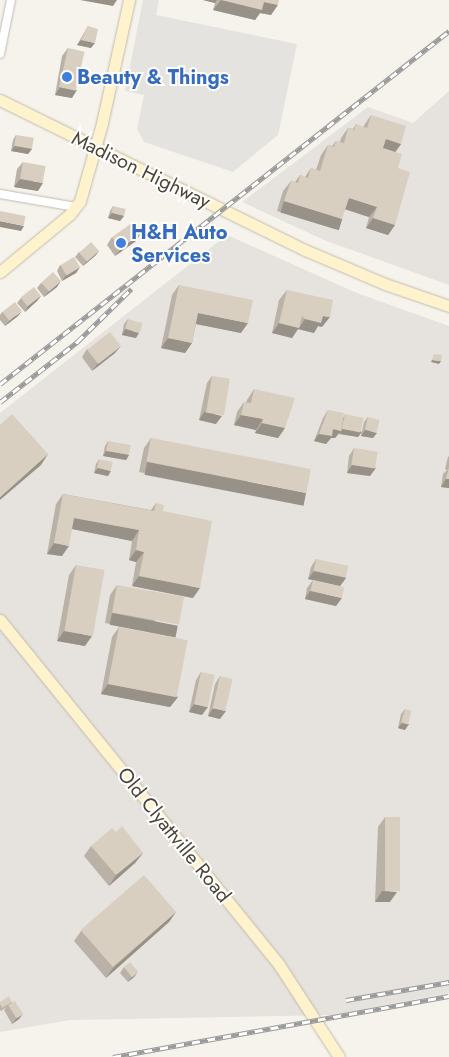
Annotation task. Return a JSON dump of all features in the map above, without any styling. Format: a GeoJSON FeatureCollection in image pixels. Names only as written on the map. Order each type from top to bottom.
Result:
{"type":"FeatureCollection","features":[{"type":"Feature","properties":{"kind":"main road"},"geometry":{"type":"LineString","coordinates":[[0,272],[76,207],[94,148],[129,0]]}},
{"type":"Feature","properties":{"kind":"main road","name":"Madison Highway"},"geometry":{"type":"LineString","coordinates":[[0,100],[94,148],[360,274],[449,306]]}},
{"type":"Feature","properties":{"kind":"main road","name":"Old Clyattville Road"},"geometry":{"type":"LineString","coordinates":[[0,620],[278,963],[339,1057]]}},
{"type":"Feature","properties":{"kind":"street"},"geometry":{"type":"LineString","coordinates":[[0,54],[11,0]]}},
{"type":"Feature","properties":{"kind":"street"},"geometry":{"type":"LineString","coordinates":[[0,194],[76,207]]}},
{"type":"Feature","properties":{"kind":"shaded area"},"geometry":{"type":"Polygon","coordinates":[[[143,0],[159,0],[156,15],[297,44],[278,135],[233,172],[144,142],[137,129],[144,95],[125,91],[143,0]]]}},
{"type":"Feature","properties":{"kind":"shaded area"},"geometry":{"type":"Polygon","coordinates":[[[449,91],[449,285],[324,240],[242,202],[368,107],[413,123],[449,91]]]}},
{"type":"Feature","properties":{"kind":"shaded area"},"geometry":{"type":"Polygon","coordinates":[[[227,235],[357,293],[449,326],[449,993],[334,1015],[70,1020],[0,1032],[0,413],[227,235]]]}},
{"type":"Feature","properties":{"kind":"building"},"geometry":{"type":"Polygon","coordinates":[[[221,0],[279,0],[278,5],[264,2],[262,10],[221,0]]]}},
{"type":"Feature","properties":{"kind":"building"},"geometry":{"type":"Polygon","coordinates":[[[88,26],[98,29],[95,43],[81,40],[88,26]]]}},
{"type":"Feature","properties":{"kind":"building","name":"Beauty & Things"},"geometry":{"type":"Polygon","coordinates":[[[68,48],[85,52],[76,91],[59,87],[68,48]]]}},
{"type":"Feature","properties":{"kind":"building"},"geometry":{"type":"Polygon","coordinates":[[[371,115],[406,126],[401,144],[386,139],[383,148],[402,154],[398,168],[410,172],[395,225],[373,218],[377,207],[349,198],[342,219],[284,201],[291,181],[298,183],[300,175],[308,178],[311,168],[320,171],[328,145],[334,147],[336,141],[344,143],[348,128],[354,130],[356,124],[367,128],[371,115]]]}},
{"type":"Feature","properties":{"kind":"building"},"geometry":{"type":"Polygon","coordinates":[[[16,135],[34,138],[32,149],[14,146],[16,135]]]}},
{"type":"Feature","properties":{"kind":"building"},"geometry":{"type":"Polygon","coordinates":[[[23,162],[46,166],[43,183],[20,179],[23,162]]]}},
{"type":"Feature","properties":{"kind":"building"},"geometry":{"type":"Polygon","coordinates":[[[113,206],[126,209],[124,216],[111,213],[113,206]]]}},
{"type":"Feature","properties":{"kind":"building"},"geometry":{"type":"Polygon","coordinates":[[[0,211],[26,216],[24,226],[0,221],[0,211]]]}},
{"type":"Feature","properties":{"kind":"building"},"geometry":{"type":"Polygon","coordinates":[[[133,222],[141,233],[120,249],[112,237],[133,222]]]}},
{"type":"Feature","properties":{"kind":"building"},"geometry":{"type":"Polygon","coordinates":[[[91,242],[99,251],[87,262],[79,253],[91,242]]]}},
{"type":"Feature","properties":{"kind":"building"},"geometry":{"type":"Polygon","coordinates":[[[74,257],[80,267],[66,276],[60,265],[74,257]]]}},
{"type":"Feature","properties":{"kind":"building"},"geometry":{"type":"Polygon","coordinates":[[[53,272],[61,281],[49,292],[41,283],[53,272]]]}},
{"type":"Feature","properties":{"kind":"building"},"geometry":{"type":"Polygon","coordinates":[[[179,285],[253,300],[248,323],[198,313],[192,343],[168,338],[179,285]]]}},
{"type":"Feature","properties":{"kind":"building"},"geometry":{"type":"Polygon","coordinates":[[[34,287],[41,296],[27,306],[21,297],[34,287]]]}},
{"type":"Feature","properties":{"kind":"building"},"geometry":{"type":"Polygon","coordinates":[[[287,290],[333,300],[330,317],[323,316],[321,323],[305,319],[302,316],[299,328],[279,323],[287,290]]]}},
{"type":"Feature","properties":{"kind":"building"},"geometry":{"type":"Polygon","coordinates":[[[15,302],[22,311],[9,321],[2,312],[15,302]]]}},
{"type":"Feature","properties":{"kind":"building"},"geometry":{"type":"Polygon","coordinates":[[[128,319],[142,323],[140,333],[125,329],[128,319]]]}},
{"type":"Feature","properties":{"kind":"building"},"geometry":{"type":"Polygon","coordinates":[[[110,332],[121,346],[98,364],[87,350],[110,332]]]}},
{"type":"Feature","properties":{"kind":"building"},"geometry":{"type":"Polygon","coordinates":[[[434,354],[442,355],[441,361],[432,360],[434,354]]]}},
{"type":"Feature","properties":{"kind":"building"},"geometry":{"type":"Polygon","coordinates":[[[212,376],[230,379],[224,415],[206,413],[212,376]]]}},
{"type":"Feature","properties":{"kind":"building"},"geometry":{"type":"Polygon","coordinates":[[[254,389],[295,398],[285,428],[262,423],[263,419],[241,415],[244,402],[251,403],[254,389]]]}},
{"type":"Feature","properties":{"kind":"building"},"geometry":{"type":"Polygon","coordinates":[[[328,410],[344,413],[341,431],[333,429],[332,436],[319,434],[328,410]]]}},
{"type":"Feature","properties":{"kind":"building"},"geometry":{"type":"Polygon","coordinates":[[[12,414],[48,454],[0,497],[0,425],[12,414]]]}},
{"type":"Feature","properties":{"kind":"building"},"geometry":{"type":"Polygon","coordinates":[[[345,414],[364,418],[360,433],[342,429],[345,414]]]}},
{"type":"Feature","properties":{"kind":"building"},"geometry":{"type":"Polygon","coordinates":[[[368,417],[380,420],[376,433],[365,430],[368,417]]]}},
{"type":"Feature","properties":{"kind":"building"},"geometry":{"type":"Polygon","coordinates":[[[151,438],[311,469],[306,493],[146,462],[151,438]]]}},
{"type":"Feature","properties":{"kind":"building"},"geometry":{"type":"Polygon","coordinates":[[[108,441],[131,445],[129,455],[106,451],[108,441]]]}},
{"type":"Feature","properties":{"kind":"building"},"geometry":{"type":"Polygon","coordinates":[[[354,448],[378,452],[375,469],[351,465],[354,448]]]}},
{"type":"Feature","properties":{"kind":"building"},"geometry":{"type":"Polygon","coordinates":[[[99,459],[113,462],[111,471],[97,468],[99,459]]]}},
{"type":"Feature","properties":{"kind":"building"},"geometry":{"type":"Polygon","coordinates":[[[449,467],[449,479],[446,479],[449,467]]]}},
{"type":"Feature","properties":{"kind":"building"},"geometry":{"type":"Polygon","coordinates":[[[63,494],[154,511],[156,503],[164,505],[163,511],[212,521],[200,588],[139,576],[144,552],[136,550],[139,530],[74,518],[69,546],[54,543],[63,494]]]}},
{"type":"Feature","properties":{"kind":"building"},"geometry":{"type":"Polygon","coordinates":[[[316,559],[348,566],[346,578],[314,571],[316,559]]]}},
{"type":"Feature","properties":{"kind":"building"},"geometry":{"type":"Polygon","coordinates":[[[76,565],[105,570],[93,636],[64,631],[76,565]]]}},
{"type":"Feature","properties":{"kind":"building"},"geometry":{"type":"Polygon","coordinates":[[[313,580],[344,587],[342,598],[311,591],[313,580]]]}},
{"type":"Feature","properties":{"kind":"building"},"geometry":{"type":"Polygon","coordinates":[[[117,585],[184,597],[179,624],[112,613],[117,585]]]}},
{"type":"Feature","properties":{"kind":"building"},"geometry":{"type":"Polygon","coordinates":[[[119,627],[188,640],[177,697],[108,684],[119,627]]]}},
{"type":"Feature","properties":{"kind":"building"},"geometry":{"type":"Polygon","coordinates":[[[201,672],[215,675],[208,707],[194,704],[201,672]]]}},
{"type":"Feature","properties":{"kind":"building"},"geometry":{"type":"Polygon","coordinates":[[[220,676],[233,679],[225,711],[213,708],[220,676]]]}},
{"type":"Feature","properties":{"kind":"building"},"geometry":{"type":"Polygon","coordinates":[[[405,709],[412,711],[408,724],[401,722],[405,709]]]}},
{"type":"Feature","properties":{"kind":"building"},"geometry":{"type":"Polygon","coordinates":[[[385,817],[400,817],[400,891],[385,891],[385,817]]]}},
{"type":"Feature","properties":{"kind":"building"},"geometry":{"type":"Polygon","coordinates":[[[122,826],[143,853],[116,875],[91,846],[112,828],[116,832],[122,826]]]}},
{"type":"Feature","properties":{"kind":"building"},"geometry":{"type":"Polygon","coordinates":[[[144,875],[176,912],[113,967],[81,930],[144,875]]]}},
{"type":"Feature","properties":{"kind":"building"},"geometry":{"type":"Polygon","coordinates":[[[130,962],[138,972],[132,977],[124,967],[130,962]]]}},
{"type":"Feature","properties":{"kind":"building"},"geometry":{"type":"Polygon","coordinates":[[[9,996],[12,1002],[2,1008],[0,1002],[9,996]]]}},
{"type":"Feature","properties":{"kind":"building"},"geometry":{"type":"Polygon","coordinates":[[[15,1001],[23,1014],[16,1018],[8,1005],[15,1001]]]}},
{"type":"Feature","properties":{"kind":"railway"},"geometry":{"type":"LineString","coordinates":[[0,384],[449,31]]}},
{"type":"Feature","properties":{"kind":"railway"},"geometry":{"type":"LineString","coordinates":[[0,402],[77,342],[131,289]]}},
{"type":"Feature","properties":{"kind":"railway"},"geometry":{"type":"LineString","coordinates":[[346,1000],[449,982]]}},
{"type":"Feature","properties":{"kind":"railway"},"geometry":{"type":"LineString","coordinates":[[113,1057],[449,996]]}},
{"type":"Feature","properties":{"kind":"place","name":"Beauty & Things"},"geometry":{"type":"Point","coordinates":[67,77]}},
{"type":"Feature","properties":{"kind":"place","name":"H&H Auto Services"},"geometry":{"type":"Point","coordinates":[121,243]}}]}
